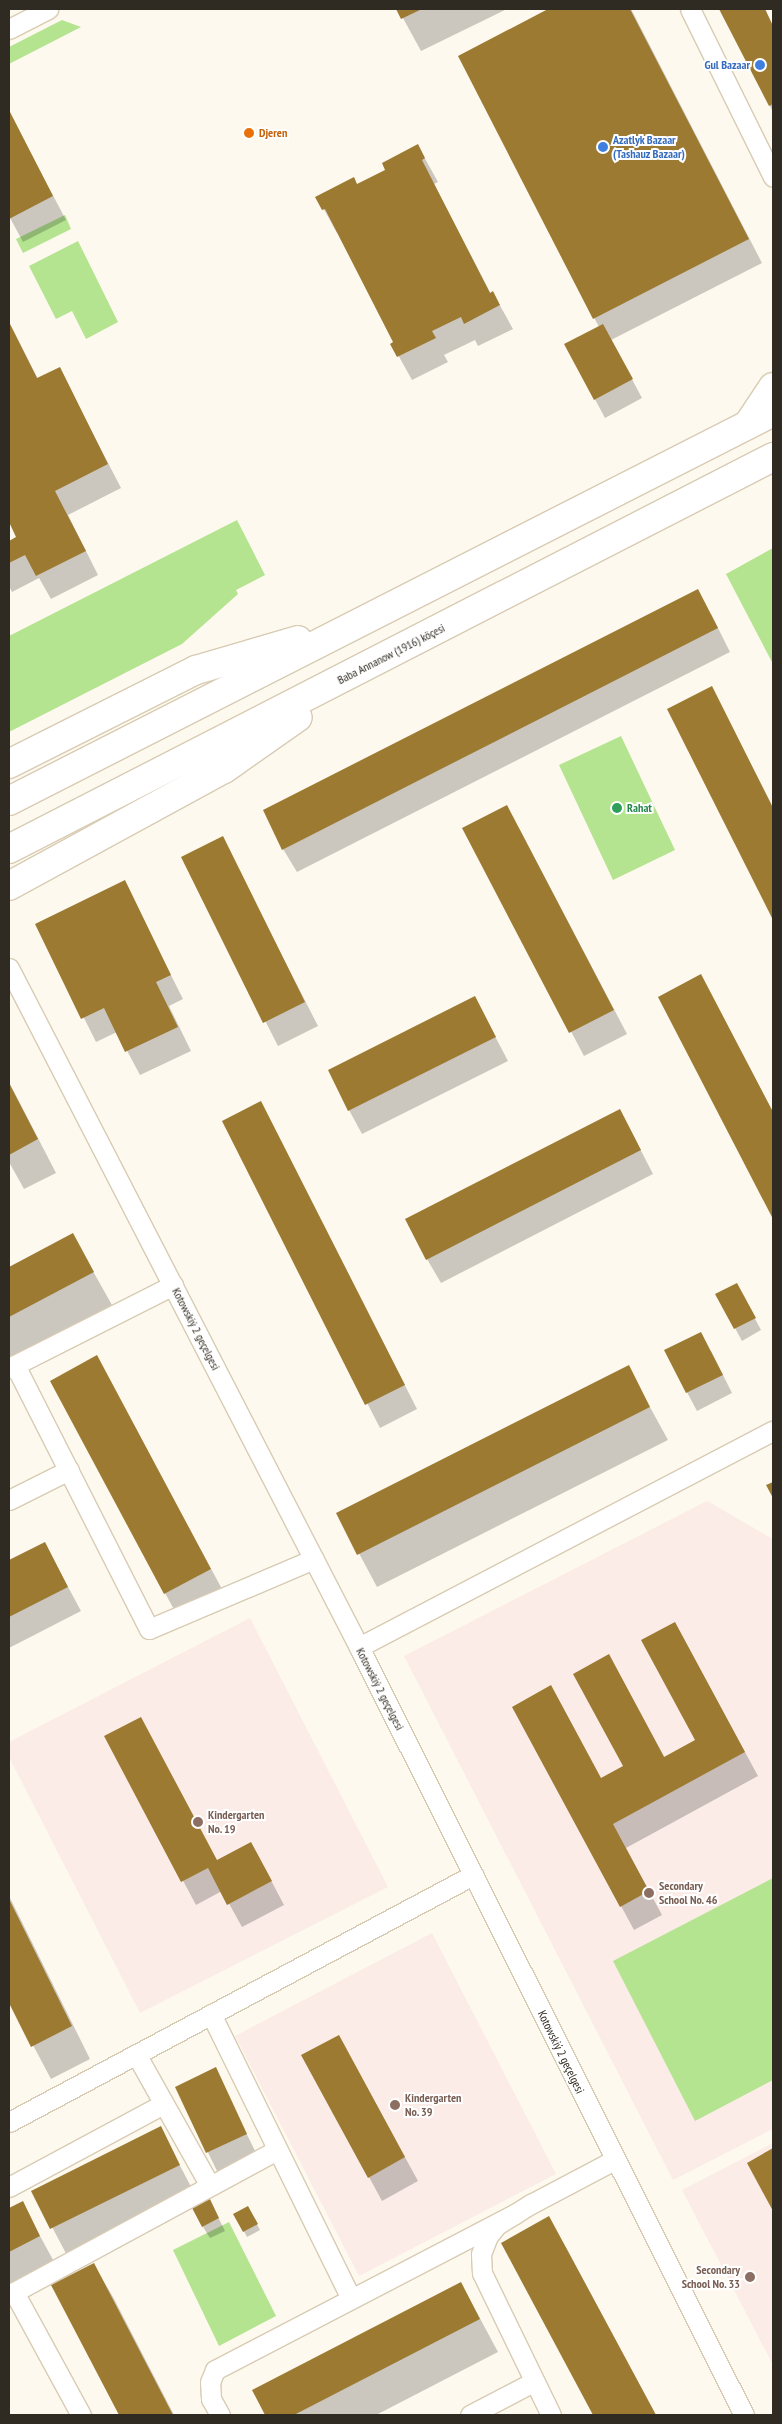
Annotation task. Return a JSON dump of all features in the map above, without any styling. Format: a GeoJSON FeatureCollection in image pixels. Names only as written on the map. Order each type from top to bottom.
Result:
{"type":"FeatureCollection","features":[{"type":"Feature","properties":{"kind":"main road"},"geometry":{"type":"LineString","coordinates":[[746,427],[773,387]]}},
{"type":"Feature","properties":{"kind":"main road"},"geometry":{"type":"LineString","coordinates":[[9,802],[773,412]]}},
{"type":"Feature","properties":{"kind":"main road","name":"Baba Annanow (1916) köçesi"},"geometry":{"type":"LineString","coordinates":[[9,849],[773,458]]}},
{"type":"Feature","properties":{"kind":"main road"},"geometry":{"type":"LineString","coordinates":[[9,764],[196,670],[359,622]]}},
{"type":"Feature","properties":{"kind":"main road"},"geometry":{"type":"LineString","coordinates":[[9,886],[224,769],[382,659]]}},
{"type":"Feature","properties":{"kind":"street"},"geometry":{"type":"LineString","coordinates":[[9,29],[48,9]]}},
{"type":"Feature","properties":{"kind":"street"},"geometry":{"type":"LineString","coordinates":[[690,9],[773,178]]}},
{"type":"Feature","properties":{"kind":"street","name":"Kotowskiý 2 geçelgesi"},"geometry":{"type":"LineString","coordinates":[[9,968],[359,1646],[614,2160],[744,2415]]}},
{"type":"Feature","properties":{"kind":"street"},"geometry":{"type":"LineString","coordinates":[[173,1285],[12,1366],[69,1470],[149,1629],[314,1559]]}},
{"type":"Feature","properties":{"kind":"street"},"geometry":{"type":"LineString","coordinates":[[359,1646],[773,1431]]}},
{"type":"Feature","properties":{"kind":"street"},"geometry":{"type":"LineString","coordinates":[[9,1500],[69,1470]]}},
{"type":"Feature","properties":{"kind":"street"},"geometry":{"type":"LineString","coordinates":[[9,2122],[473,1875]]}},
{"type":"Feature","properties":{"kind":"street"},"geometry":{"type":"LineString","coordinates":[[211,2014],[352,2298]]}},
{"type":"Feature","properties":{"kind":"street"},"geometry":{"type":"LineString","coordinates":[[136,2054],[210,2186]]}},
{"type":"Feature","properties":{"kind":"street"},"geometry":{"type":"LineString","coordinates":[[9,2187],[163,2104]]}},
{"type":"Feature","properties":{"kind":"street"},"geometry":{"type":"LineString","coordinates":[[81,2415],[11,2294],[277,2150]]}},
{"type":"Feature","properties":{"kind":"street"},"geometry":{"type":"LineString","coordinates":[[220,2415],[211,2399],[210,2382],[215,2370],[515,2214],[614,2160]]}},
{"type":"Feature","properties":{"kind":"street"},"geometry":{"type":"LineString","coordinates":[[515,2214],[497,2225],[488,2236],[481,2254],[482,2273],[551,2415]]}},
{"type":"Feature","properties":{"kind":"street"},"geometry":{"type":"LineString","coordinates":[[470,2415],[534,2382]]}},
{"type":"Feature","properties":{"kind":"shaded area","name":"Secondary School No. 46"},"geometry":{"type":"Polygon","coordinates":[[[707,1501],[773,1539],[773,2129],[673,2180],[404,1656],[707,1501]]]}},
{"type":"Feature","properties":{"kind":"shaded area","name":"Kindergarten No. 19"},"geometry":{"type":"Polygon","coordinates":[[[250,1618],[388,1887],[140,2013],[9,1757],[9,1742],[250,1618]]]}},
{"type":"Feature","properties":{"kind":"shaded area","name":"Kindergarten No. 39"},"geometry":{"type":"Polygon","coordinates":[[[432,1933],[556,2174],[359,2276],[235,2036],[432,1933]]]}},
{"type":"Feature","properties":{"kind":"shaded area","name":"Secondary School No. 33"},"geometry":{"type":"Polygon","coordinates":[[[773,2143],[773,2365],[682,2190],[773,2143]]]}},
{"type":"Feature","properties":{"kind":"green space"},"geometry":{"type":"Polygon","coordinates":[[[62,20],[81,27],[9,64],[9,47],[62,20]]]}},
{"type":"Feature","properties":{"kind":"green space"},"geometry":{"type":"Polygon","coordinates":[[[65,215],[71,229],[23,253],[16,239],[65,215]]]}},
{"type":"Feature","properties":{"kind":"green space"},"geometry":{"type":"Polygon","coordinates":[[[78,241],[118,322],[86,339],[72,311],[56,319],[29,266],[78,241]]]}},
{"type":"Feature","properties":{"kind":"green space"},"geometry":{"type":"Polygon","coordinates":[[[237,520],[265,575],[236,590],[238,594],[182,644],[9,732],[9,636],[237,520]]]}},
{"type":"Feature","properties":{"kind":"green space"},"geometry":{"type":"Polygon","coordinates":[[[773,548],[773,664],[726,574],[773,548]]]}},
{"type":"Feature","properties":{"kind":"green space","name":"Rahat"},"geometry":{"type":"Polygon","coordinates":[[[621,736],[675,850],[613,880],[559,765],[621,736]]]}},
{"type":"Feature","properties":{"kind":"green space"},"geometry":{"type":"Polygon","coordinates":[[[773,1878],[773,2080],[695,2121],[613,1961],[773,1878]]]}},
{"type":"Feature","properties":{"kind":"green space"},"geometry":{"type":"Polygon","coordinates":[[[229,2222],[276,2316],[219,2346],[173,2250],[229,2222]]]}},
{"type":"Feature","properties":{"kind":"building"},"geometry":{"type":"Polygon","coordinates":[[[396,9],[422,9],[401,19],[396,9]]]}},
{"type":"Feature","properties":{"kind":"building","name":"Azatlyk Bazaar (Tashauz Bazaar)"},"geometry":{"type":"Polygon","coordinates":[[[548,9],[630,9],[749,239],[593,319],[458,56],[548,9]]]}},
{"type":"Feature","properties":{"kind":"building","name":"Gul Bazaar"},"geometry":{"type":"Polygon","coordinates":[[[719,9],[765,9],[773,26],[773,104],[769,106],[719,9]]]}},
{"type":"Feature","properties":{"kind":"building"},"geometry":{"type":"Polygon","coordinates":[[[9,110],[53,196],[9,219],[9,110]]]}},
{"type":"Feature","properties":{"kind":"building"},"geometry":{"type":"Polygon","coordinates":[[[418,144],[425,158],[422,160],[490,293],[493,291],[500,305],[464,324],[461,317],[432,331],[436,338],[397,357],[390,344],[393,342],[325,209],[322,210],[315,197],[354,177],[357,184],[385,170],[382,163],[418,144]]]}},
{"type":"Feature","properties":{"kind":"building"},"geometry":{"type":"Polygon","coordinates":[[[9,322],[37,378],[60,367],[108,464],[55,491],[86,551],[36,576],[25,555],[9,563],[9,541],[16,537],[9,522],[9,322]]]}},
{"type":"Feature","properties":{"kind":"building"},"geometry":{"type":"Polygon","coordinates":[[[603,324],[633,379],[594,400],[564,344],[603,324]]]}},
{"type":"Feature","properties":{"kind":"building"},"geometry":{"type":"Polygon","coordinates":[[[698,589],[718,628],[282,850],[263,810],[698,589]]]}},
{"type":"Feature","properties":{"kind":"building"},"geometry":{"type":"Polygon","coordinates":[[[712,686],[773,808],[773,920],[667,709],[712,686]]]}},
{"type":"Feature","properties":{"kind":"building"},"geometry":{"type":"Polygon","coordinates":[[[507,805],[614,1010],[569,1033],[462,828],[507,805]]]}},
{"type":"Feature","properties":{"kind":"building"},"geometry":{"type":"Polygon","coordinates":[[[223,836],[305,1002],[263,1023],[181,857],[223,836]]]}},
{"type":"Feature","properties":{"kind":"building"},"geometry":{"type":"Polygon","coordinates":[[[125,880],[171,975],[156,982],[178,1027],[125,1052],[104,1008],[81,1019],[35,924],[125,880]]]}},
{"type":"Feature","properties":{"kind":"building"},"geometry":{"type":"Polygon","coordinates":[[[701,974],[773,1112],[773,1219],[658,997],[701,974]]]}},
{"type":"Feature","properties":{"kind":"building"},"geometry":{"type":"Polygon","coordinates":[[[475,996],[496,1037],[348,1111],[328,1070],[475,996]]]}},
{"type":"Feature","properties":{"kind":"building"},"geometry":{"type":"Polygon","coordinates":[[[9,1083],[38,1139],[9,1155],[9,1083]]]}},
{"type":"Feature","properties":{"kind":"building"},"geometry":{"type":"Polygon","coordinates":[[[261,1101],[405,1385],[365,1405],[222,1121],[261,1101]]]}},
{"type":"Feature","properties":{"kind":"building"},"geometry":{"type":"Polygon","coordinates":[[[620,1109],[641,1150],[426,1260],[405,1219],[620,1109]]]}},
{"type":"Feature","properties":{"kind":"building"},"geometry":{"type":"Polygon","coordinates":[[[73,1233],[94,1272],[9,1317],[9,1267],[73,1233]]]}},
{"type":"Feature","properties":{"kind":"building"},"geometry":{"type":"Polygon","coordinates":[[[737,1283],[756,1318],[734,1329],[715,1294],[737,1283]]]}},
{"type":"Feature","properties":{"kind":"building"},"geometry":{"type":"Polygon","coordinates":[[[701,1332],[723,1375],[686,1393],[664,1350],[701,1332]]]}},
{"type":"Feature","properties":{"kind":"building"},"geometry":{"type":"Polygon","coordinates":[[[97,1355],[211,1569],[164,1594],[50,1381],[97,1355]]]}},
{"type":"Feature","properties":{"kind":"building"},"geometry":{"type":"Polygon","coordinates":[[[629,1365],[650,1407],[357,1555],[336,1513],[629,1365]]]}},
{"type":"Feature","properties":{"kind":"building"},"geometry":{"type":"Polygon","coordinates":[[[773,1482],[773,1498],[766,1485],[773,1482]]]}},
{"type":"Feature","properties":{"kind":"building"},"geometry":{"type":"Polygon","coordinates":[[[45,1542],[68,1587],[9,1617],[9,1560],[45,1542]]]}},
{"type":"Feature","properties":{"kind":"building"},"geometry":{"type":"Polygon","coordinates":[[[675,1622],[745,1752],[613,1824],[649,1891],[620,1907],[512,1707],[551,1685],[601,1778],[623,1766],[573,1674],[609,1654],[664,1757],[695,1740],[641,1640],[675,1622]]]}},
{"type":"Feature","properties":{"kind":"building"},"geometry":{"type":"Polygon","coordinates":[[[141,1717],[217,1860],[251,1842],[272,1881],[227,1905],[208,1868],[181,1882],[104,1736],[141,1717]]]}},
{"type":"Feature","properties":{"kind":"building"},"geometry":{"type":"Polygon","coordinates":[[[9,1899],[72,2026],[31,2047],[9,2003],[9,1899]]]}},
{"type":"Feature","properties":{"kind":"building"},"geometry":{"type":"Polygon","coordinates":[[[339,2035],[405,2157],[368,2178],[301,2055],[339,2035]]]}},
{"type":"Feature","properties":{"kind":"building"},"geometry":{"type":"Polygon","coordinates":[[[216,2067],[247,2134],[206,2153],[175,2087],[216,2067]]]}},
{"type":"Feature","properties":{"kind":"building"},"geometry":{"type":"Polygon","coordinates":[[[161,2126],[180,2165],[50,2229],[31,2191],[161,2126]]]}},
{"type":"Feature","properties":{"kind":"building"},"geometry":{"type":"Polygon","coordinates":[[[773,2148],[773,2211],[747,2163],[773,2148]]]}},
{"type":"Feature","properties":{"kind":"building"},"geometry":{"type":"Polygon","coordinates":[[[208,2195],[219,2218],[202,2227],[190,2204],[208,2195]]]}},
{"type":"Feature","properties":{"kind":"building"},"geometry":{"type":"Polygon","coordinates":[[[23,2201],[40,2236],[9,2252],[9,2208],[23,2201]]]}},
{"type":"Feature","properties":{"kind":"building"},"geometry":{"type":"Polygon","coordinates":[[[248,2206],[258,2224],[243,2232],[233,2214],[248,2206]]]}},
{"type":"Feature","properties":{"kind":"building"},"geometry":{"type":"Polygon","coordinates":[[[549,2216],[656,2415],[593,2415],[501,2243],[549,2216]]]}},
{"type":"Feature","properties":{"kind":"building"},"geometry":{"type":"Polygon","coordinates":[[[94,2263],[173,2415],[119,2415],[51,2285],[94,2263]]]}},
{"type":"Feature","properties":{"kind":"building"},"geometry":{"type":"Polygon","coordinates":[[[461,2282],[480,2319],[294,2415],[265,2415],[252,2390],[461,2282]]]}},
{"type":"Feature","properties":{"kind":"place","name":"Gul Bazaar"},"geometry":{"type":"Point","coordinates":[760,65]}},
{"type":"Feature","properties":{"kind":"place","name":"Djeren"},"geometry":{"type":"Point","coordinates":[249,133]}},
{"type":"Feature","properties":{"kind":"place","name":"Azatlyk Bazaar (Tashauz Bazaar)"},"geometry":{"type":"Point","coordinates":[603,147]}},
{"type":"Feature","properties":{"kind":"place","name":"Rahat"},"geometry":{"type":"Point","coordinates":[617,808]}},
{"type":"Feature","properties":{"kind":"place","name":"Kindergarten No. 19"},"geometry":{"type":"Point","coordinates":[198,1822]}},
{"type":"Feature","properties":{"kind":"place","name":"Secondary School No. 46"},"geometry":{"type":"Point","coordinates":[649,1893]}},
{"type":"Feature","properties":{"kind":"place","name":"Kindergarten No. 39"},"geometry":{"type":"Point","coordinates":[395,2105]}},
{"type":"Feature","properties":{"kind":"place","name":"Secondary School No. 33"},"geometry":{"type":"Point","coordinates":[750,2277]}}]}
